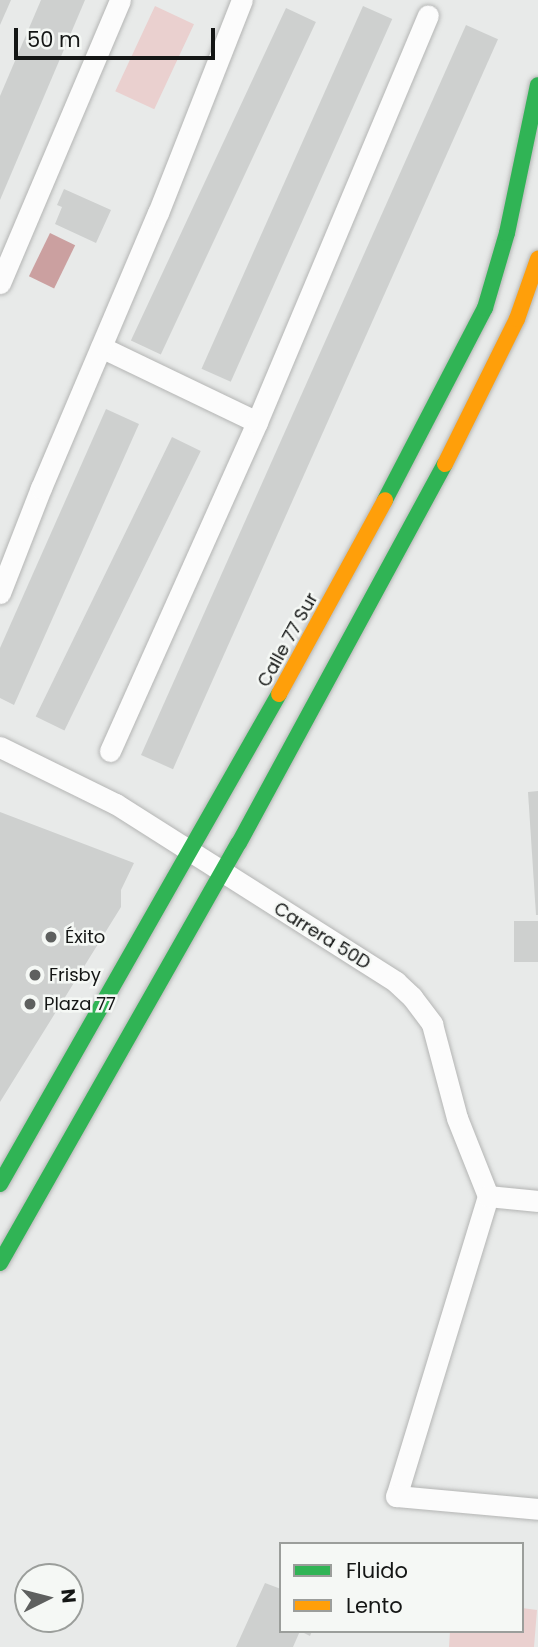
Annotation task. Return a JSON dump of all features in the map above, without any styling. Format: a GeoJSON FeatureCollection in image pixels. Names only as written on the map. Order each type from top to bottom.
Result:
{"type":"FeatureCollection","features":[{"type":"Feature","properties":{"kind":"street"},"geometry":{"type":"LineString","coordinates":[[0,283],[120,0]]}},
{"type":"Feature","properties":{"kind":"street"},"geometry":{"type":"LineString","coordinates":[[0,593],[158,214],[242,0]]}},
{"type":"Feature","properties":{"kind":"street"},"geometry":{"type":"LineString","coordinates":[[110,751],[257,422],[428,15]]}},
{"type":"Feature","properties":{"kind":"street","name":"Calle 77 Sur"},"geometry":{"type":"LineString","coordinates":[[0,1184],[345,578],[485,308],[499,264],[538,85]]}},
{"type":"Feature","properties":{"kind":"street"},"geometry":{"type":"LineString","coordinates":[[520,171],[538,175]]}},
{"type":"Feature","properties":{"kind":"street"},"geometry":{"type":"LineString","coordinates":[[0,1263],[222,873],[425,505],[517,319],[538,259]]}},
{"type":"Feature","properties":{"kind":"street"},"geometry":{"type":"LineString","coordinates":[[102,347],[257,422]]}},
{"type":"Feature","properties":{"kind":"street","name":"Carrera 50D"},"geometry":{"type":"LineString","coordinates":[[0,747],[116,804],[396,982],[412,997],[432,1024],[457,1118],[488,1196]]}},
{"type":"Feature","properties":{"kind":"street"},"geometry":{"type":"LineString","coordinates":[[538,1200],[488,1196],[396,1496],[538,1509]]}},
{"type":"Feature","properties":{"kind":"shaded area"},"geometry":{"type":"Polygon","coordinates":[[[155,6],[194,24],[154,109],[115,91],[155,6]]]}},
{"type":"Feature","properties":{"kind":"shaded area"},"geometry":{"type":"Polygon","coordinates":[[[50,233],[75,245],[54,288],[29,276],[50,233]]]}},
{"type":"Feature","properties":{"kind":"shaded area"},"geometry":{"type":"Polygon","coordinates":[[[524,1608],[537,1610],[534,1647],[449,1647],[450,1633],[524,1633],[524,1608]]]}},
{"type":"Feature","properties":{"kind":"building"},"geometry":{"type":"Polygon","coordinates":[[[0,0],[11,0],[0,25],[0,0]]]}},
{"type":"Feature","properties":{"kind":"building"},"geometry":{"type":"Polygon","coordinates":[[[41,0],[85,0],[0,200],[0,96],[41,0]]]}},
{"type":"Feature","properties":{"kind":"building"},"geometry":{"type":"Polygon","coordinates":[[[363,6],[392,19],[231,382],[202,369],[363,6]]]}},
{"type":"Feature","properties":{"kind":"building"},"geometry":{"type":"Polygon","coordinates":[[[286,8],[316,22],[161,355],[131,341],[286,8]]]}},
{"type":"Feature","properties":{"kind":"building"},"geometry":{"type":"Polygon","coordinates":[[[466,25],[498,39],[173,769],[141,755],[466,25]]]}},
{"type":"Feature","properties":{"kind":"building"},"geometry":{"type":"Polygon","coordinates":[[[64,189],[111,210],[96,243],[55,224],[62,207],[57,205],[64,189]]]}},
{"type":"Feature","properties":{"kind":"building"},"geometry":{"type":"Polygon","coordinates":[[[106,409],[139,424],[14,705],[0,698],[0,648],[106,409]]]}},
{"type":"Feature","properties":{"kind":"building"},"geometry":{"type":"Polygon","coordinates":[[[172,437],[201,451],[64,731],[36,717],[172,437]]]}},
{"type":"Feature","properties":{"kind":"building"},"geometry":{"type":"Polygon","coordinates":[[[538,791],[538,915],[536,915],[528,792],[538,791]]]}},
{"type":"Feature","properties":{"kind":"building","name":"Plaza 77"},"geometry":{"type":"Polygon","coordinates":[[[0,812],[134,863],[121,890],[121,907],[0,1102],[0,812]]]}},
{"type":"Feature","properties":{"kind":"building"},"geometry":{"type":"Polygon","coordinates":[[[514,921],[538,921],[538,962],[514,962],[514,921]]]}},
{"type":"Feature","properties":{"kind":"building"},"geometry":{"type":"Polygon","coordinates":[[[265,1583],[279,1588],[279,1633],[299,1633],[293,1647],[236,1647],[265,1583]]]}},
{"type":"Feature","properties":{"kind":"traffic: fast"},"geometry":{"type":"LineString","coordinates":[[385,500],[485,308],[507,233],[538,85]]}},
{"type":"Feature","properties":{"kind":"traffic: fast"},"geometry":{"type":"LineString","coordinates":[[0,1263],[239,843],[445,464]]}},
{"type":"Feature","properties":{"kind":"traffic: fast"},"geometry":{"type":"LineString","coordinates":[[0,1184],[279,694]]}},
{"type":"Feature","properties":{"kind":"traffic: slow"},"geometry":{"type":"LineString","coordinates":[[445,464],[517,319],[538,259]]}},
{"type":"Feature","properties":{"kind":"traffic: slow"},"geometry":{"type":"LineString","coordinates":[[279,694],[385,500]]}},
{"type":"Feature","properties":{"kind":"place","name":"Éxito"},"geometry":{"type":"Point","coordinates":[51,937]}},
{"type":"Feature","properties":{"kind":"place","name":"Frisby"},"geometry":{"type":"Point","coordinates":[35,975]}},
{"type":"Feature","properties":{"kind":"place","name":"Plaza 77"},"geometry":{"type":"Point","coordinates":[30,1004]}}]}
